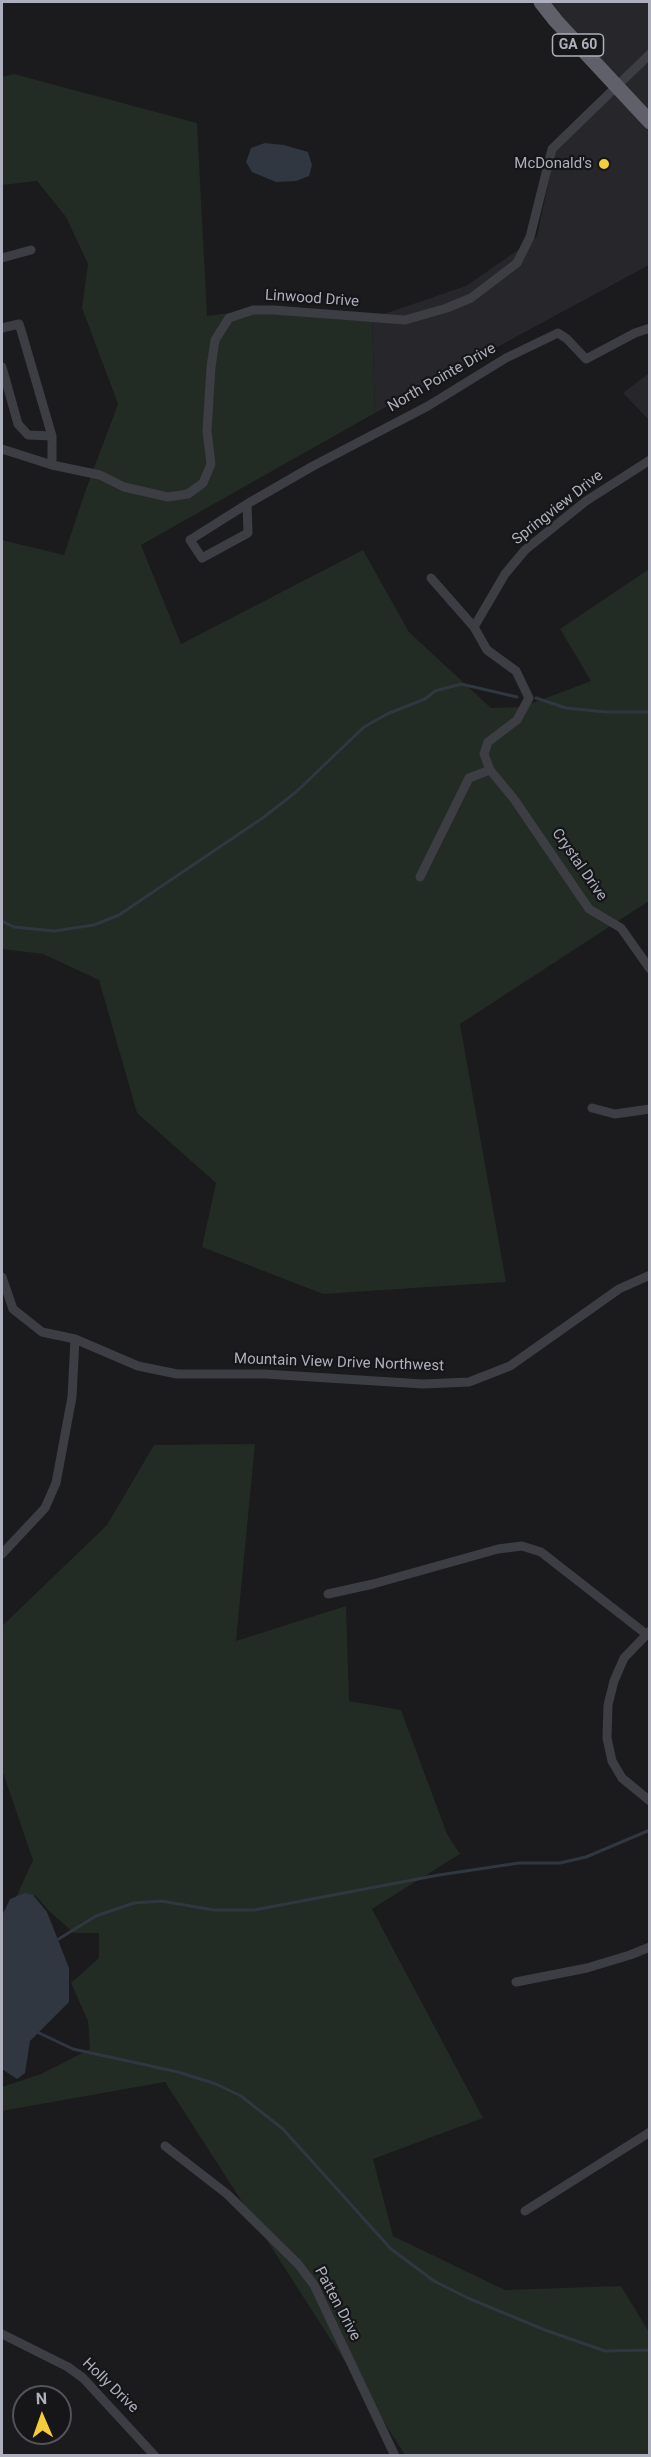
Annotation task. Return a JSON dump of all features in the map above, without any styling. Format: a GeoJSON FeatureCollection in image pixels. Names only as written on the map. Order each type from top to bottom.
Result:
{"type":"FeatureCollection","features":[{"type":"Feature","properties":{"kind":"highway","name":"GA 60"},"geometry":{"type":"LineString","coordinates":[[541,2],[650,122]]}},
{"type":"Feature","properties":{"kind":"street","name":"Linwood Drive"},"geometry":{"type":"LineString","coordinates":[[2,449],[52,465],[100,474],[124,486],[168,497],[188,494],[203,483],[211,464],[207,431],[211,367],[215,340],[229,318],[253,310],[274,310],[405,320],[447,308],[471,297],[517,263],[530,237],[552,149],[650,54]]}},
{"type":"Feature","properties":{"kind":"street"},"geometry":{"type":"LineString","coordinates":[[2,258],[31,250]]}},
{"type":"Feature","properties":{"kind":"street"},"geometry":{"type":"LineString","coordinates":[[2,328],[19,324],[52,436],[52,465]]}},
{"type":"Feature","properties":{"kind":"street","name":"North Pointe Drive"},"geometry":{"type":"LineString","coordinates":[[248,504],[248,533],[202,558],[190,540],[248,504],[332,456],[428,406],[506,358],[558,333],[586,359],[635,333],[650,328]]}},
{"type":"Feature","properties":{"kind":"street"},"geometry":{"type":"LineString","coordinates":[[2,367],[18,424],[28,435],[52,436]]}},
{"type":"Feature","properties":{"kind":"street","name":"Springview Drive"},"geometry":{"type":"LineString","coordinates":[[474,627],[506,574],[525,550],[586,501],[650,460]]}},
{"type":"Feature","properties":{"kind":"street"},"geometry":{"type":"LineString","coordinates":[[420,877],[469,778],[490,770],[484,754],[488,742],[517,720],[528,698],[516,671],[487,650],[474,627],[431,578]]}},
{"type":"Feature","properties":{"kind":"street","name":"Crystal Drive"},"geometry":{"type":"LineString","coordinates":[[490,770],[514,799],[589,909],[621,928],[650,969]]}},
{"type":"Feature","properties":{"kind":"street"},"geometry":{"type":"LineString","coordinates":[[592,1108],[615,1114],[650,1109]]}},
{"type":"Feature","properties":{"kind":"street","name":"Mountain View Drive Northwest"},"geometry":{"type":"LineString","coordinates":[[13,1309],[42,1332],[75,1339],[138,1366],[177,1374],[265,1374],[423,1384],[469,1382],[510,1366],[619,1289],[650,1275]]}},
{"type":"Feature","properties":{"kind":"street"},"geometry":{"type":"LineString","coordinates":[[2,1277],[13,1309],[2,1307]]}},
{"type":"Feature","properties":{"kind":"street"},"geometry":{"type":"LineString","coordinates":[[2,1554],[45,1508],[56,1484],[72,1397],[75,1339]]}},
{"type":"Feature","properties":{"kind":"street"},"geometry":{"type":"LineString","coordinates":[[328,1594],[373,1584],[498,1549],[522,1546],[541,1552],[648,1633],[624,1658],[614,1681],[608,1706],[607,1738],[612,1761],[622,1778],[650,1801]]}},
{"type":"Feature","properties":{"kind":"street"},"geometry":{"type":"LineString","coordinates":[[516,1982],[587,1968],[650,1947]]}},
{"type":"Feature","properties":{"kind":"street"},"geometry":{"type":"LineString","coordinates":[[525,2211],[646,2134],[650,2146]]}},
{"type":"Feature","properties":{"kind":"street","name":"Patten Drive"},"geometry":{"type":"LineString","coordinates":[[165,2146],[227,2194],[278,2242],[314,2285],[395,2456]]}},
{"type":"Feature","properties":{"kind":"street","name":"Holly Drive"},"geometry":{"type":"LineString","coordinates":[[2,2334],[68,2367],[83,2378],[155,2456]]}},
{"type":"Feature","properties":{"kind":"shaded area"},"geometry":{"type":"Polygon","coordinates":[[[535,2],[649,2],[649,265],[375,413],[372,318],[466,286],[537,237],[556,146],[617,87],[535,2]]]}},
{"type":"Feature","properties":{"kind":"shaded area"},"geometry":{"type":"Polygon","coordinates":[[[14,74],[197,123],[207,316],[253,310],[372,318],[375,413],[141,545],[181,644],[363,550],[409,632],[491,708],[522,707],[591,681],[560,629],[649,569],[649,901],[460,1024],[506,1282],[323,1294],[202,1247],[216,1183],[137,1113],[99,980],[43,954],[2,949],[2,540],[64,555],[118,404],[82,308],[88,264],[66,217],[37,181],[2,185],[2,77],[14,74]]]}},
{"type":"Feature","properties":{"kind":"shaded area"},"geometry":{"type":"Polygon","coordinates":[[[265,143],[284,145],[308,152],[312,165],[309,176],[296,181],[276,182],[252,172],[246,162],[251,148],[265,143]]]}},
{"type":"Feature","properties":{"kind":"shaded area"},"geometry":{"type":"Polygon","coordinates":[[[649,373],[649,420],[623,393],[649,373]]]}},
{"type":"Feature","properties":{"kind":"shaded area"},"geometry":{"type":"Polygon","coordinates":[[[255,1444],[236,1641],[346,1606],[349,1701],[401,1710],[447,1834],[460,1854],[372,1909],[483,2118],[373,2159],[393,2236],[505,2290],[621,2286],[649,2332],[649,2455],[405,2455],[165,2082],[2,2111],[2,2087],[41,2074],[90,2049],[88,2021],[71,1983],[99,1958],[99,1933],[74,1933],[35,1895],[8,1934],[2,1938],[2,1913],[17,1895],[33,1860],[2,1770],[2,1626],[107,1525],[154,1445],[255,1444]]]}},
{"type":"Feature","properties":{"kind":"shaded area"},"geometry":{"type":"Polygon","coordinates":[[[25,1893],[33,1895],[47,1912],[69,1968],[69,2002],[30,2041],[25,2073],[17,2079],[2,2069],[2,1916],[10,1899],[25,1893]]]}},
{"type":"Feature","properties":{"kind":"waterway"},"geometry":{"type":"LineString","coordinates":[[2,921],[14,927],[54,931],[94,925],[119,915],[264,817],[296,792],[364,727],[387,714],[425,699],[435,691],[461,684],[517,697]]}},
{"type":"Feature","properties":{"kind":"waterway"},"geometry":{"type":"LineString","coordinates":[[536,698],[566,708],[606,712],[650,712]]}},
{"type":"Feature","properties":{"kind":"waterway"},"geometry":{"type":"LineString","coordinates":[[57,1940],[96,1916],[134,1903],[161,1901],[214,1910],[254,1910],[439,1875],[519,1863],[560,1863],[586,1857],[650,1830]]}},
{"type":"Feature","properties":{"kind":"waterway"},"geometry":{"type":"LineString","coordinates":[[37,2032],[73,2049],[178,2072],[216,2084],[241,2096],[283,2129],[391,2249],[434,2281],[470,2299],[545,2330],[605,2351],[650,2350]]}},
{"type":"Feature","properties":{"kind":"place","name":"McDonald's"},"geometry":{"type":"Point","coordinates":[604,164]}}]}
